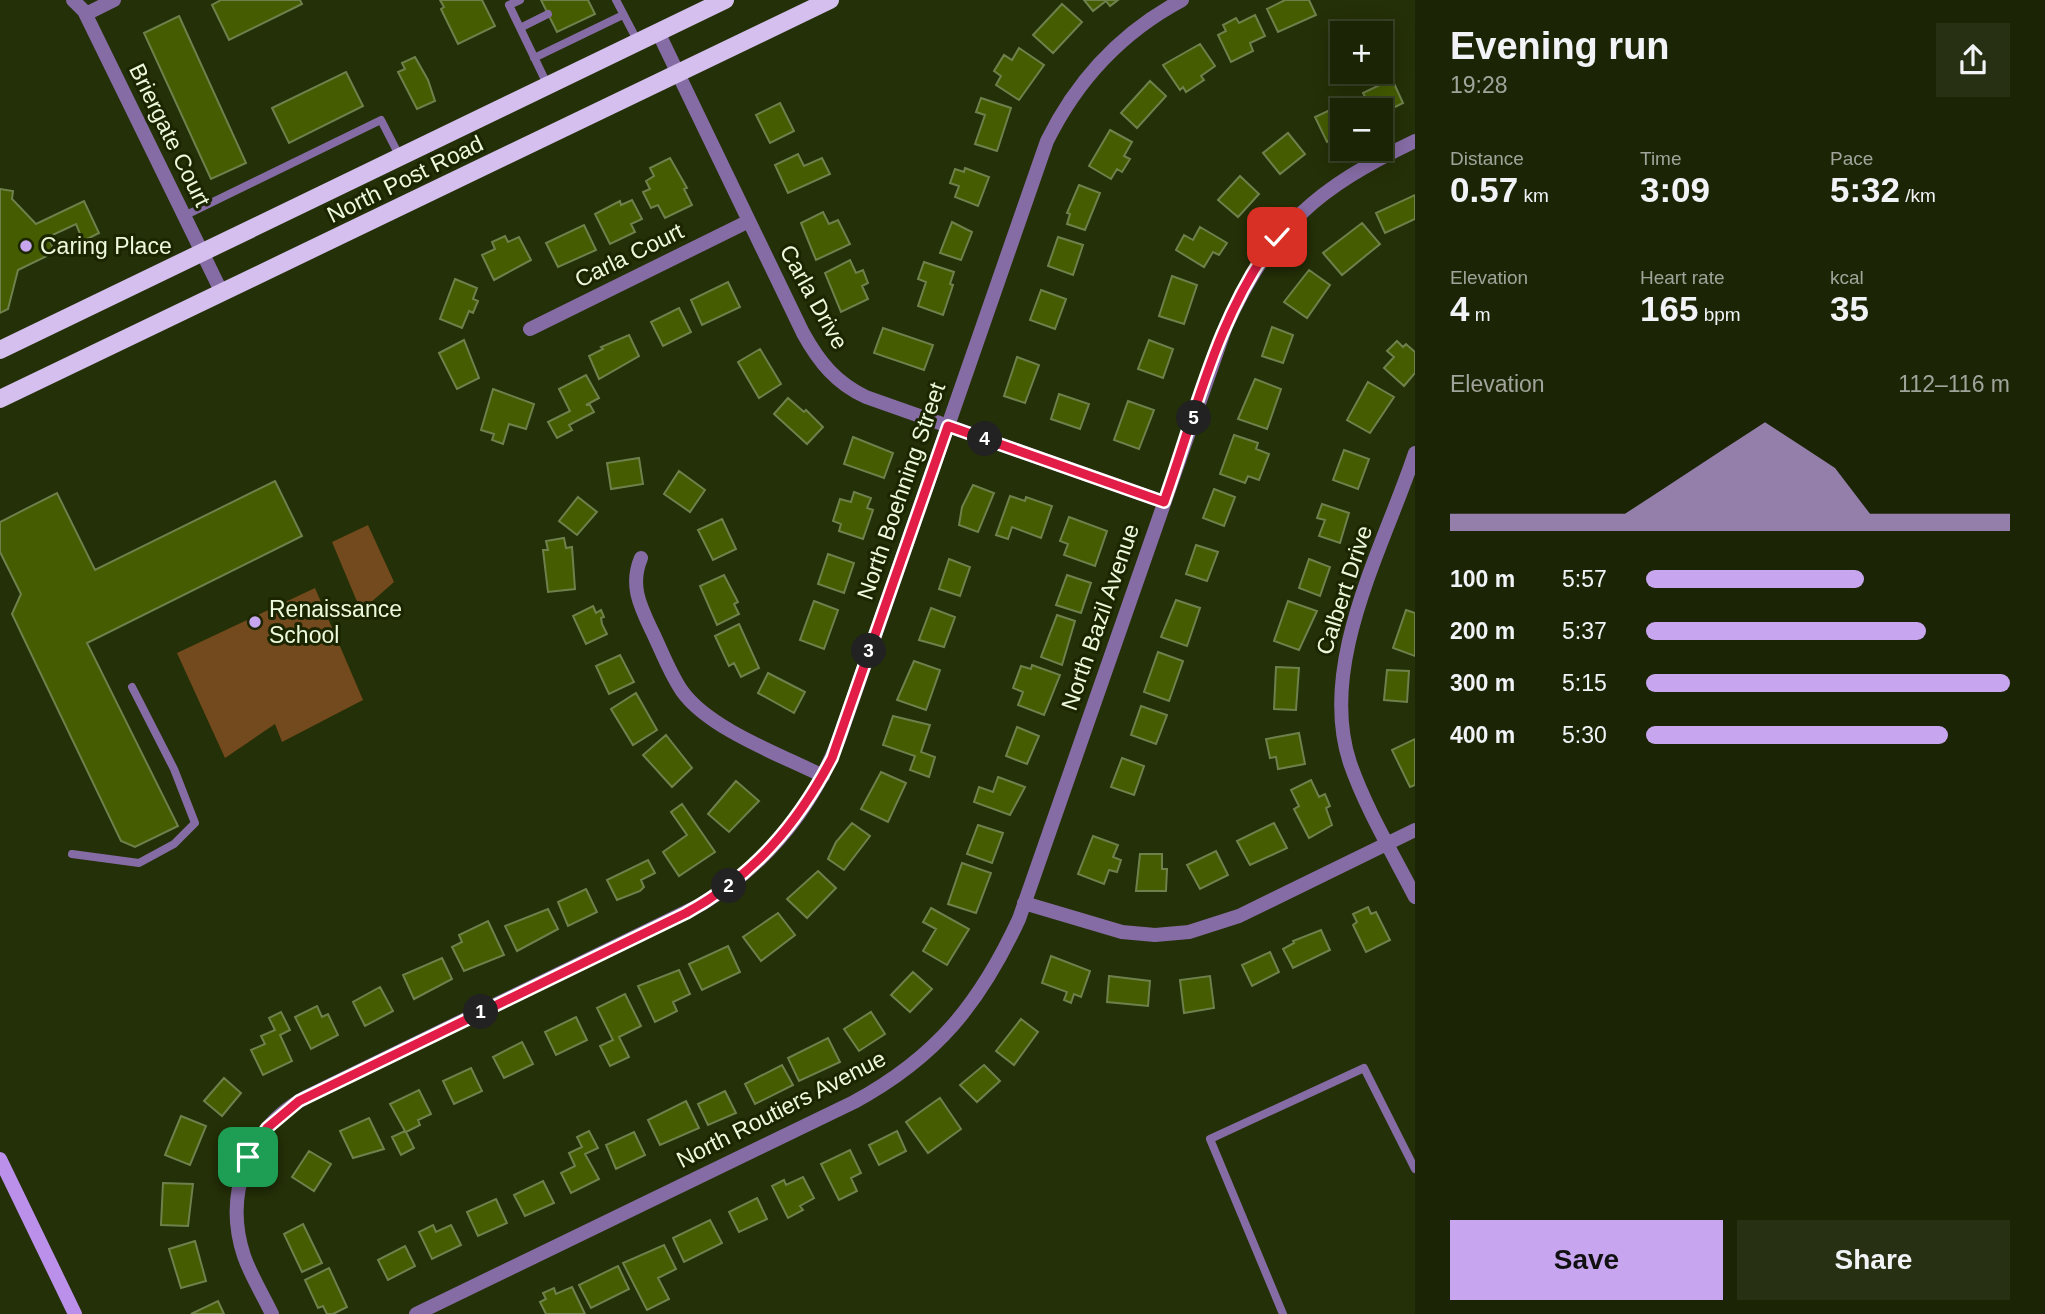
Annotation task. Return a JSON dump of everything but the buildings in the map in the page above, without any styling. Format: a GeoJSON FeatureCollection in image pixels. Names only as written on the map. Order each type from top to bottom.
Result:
{"type":"FeatureCollection","features":[{"type":"Feature","properties":{"kind":"main road","name":"North Post Road"},"geometry":{"type":"LineString","coordinates":[[0,350],[725,0]]}},
{"type":"Feature","properties":{"kind":"main road","name":"North Post Road"},"geometry":{"type":"LineString","coordinates":[[0,399],[830,0]]}},
{"type":"Feature","properties":{"kind":"main road"},"geometry":{"type":"LineString","coordinates":[[0,1159],[75,1314]]}},
{"type":"Feature","properties":{"kind":"street","name":"Briergate Court"},"geometry":{"type":"LineString","coordinates":[[73,0],[86,14],[222,293]]}},
{"type":"Feature","properties":{"kind":"street"},"geometry":{"type":"LineString","coordinates":[[86,14],[114,0]]}},
{"type":"Feature","properties":{"kind":"street","name":"North Boehning Street"},"geometry":{"type":"LineString","coordinates":[[272,1314],[242,1249],[236,1198],[248,1157],[261,1135],[278,1116],[308,1096],[716,895],[744,875],[780,839],[823,776],[948,426],[1036,168],[1056,122],[1079,87],[1115,47],[1142,25],[1182,0]]}},
{"type":"Feature","properties":{"kind":"street","name":"Carla Drive"},"geometry":{"type":"LineString","coordinates":[[658,32],[803,333],[816,355],[836,379],[866,397],[1164,502]]}},
{"type":"Feature","properties":{"kind":"street","name":"North Bazil Avenue"},"geometry":{"type":"LineString","coordinates":[[1024,903],[1226,326],[1243,287],[1262,257],[1289,225],[1326,190],[1415,141]]}},
{"type":"Feature","properties":{"kind":"street","name":"Carla Court"},"geometry":{"type":"LineString","coordinates":[[530,329],[748,221]]}},
{"type":"Feature","properties":{"kind":"street","name":"Calbert Drive"},"geometry":{"type":"LineString","coordinates":[[1415,453],[1348,640],[1342,671],[1342,717],[1351,765],[1415,897]]}},
{"type":"Feature","properties":{"kind":"street"},"geometry":{"type":"LineString","coordinates":[[641,558],[635,584],[637,600],[674,677],[692,703],[718,723],[823,776]]}},
{"type":"Feature","properties":{"kind":"street"},"geometry":{"type":"LineString","coordinates":[[1024,903],[1113,930],[1138,934],[1181,933],[1238,916],[1415,830]]}},
{"type":"Feature","properties":{"kind":"street","name":"North Routiers Avenue"},"geometry":{"type":"LineString","coordinates":[[416,1314],[842,1108],[892,1080],[942,1039],[979,995],[1013,935],[1024,903]]}},
{"type":"Feature","properties":{"kind":"lane"},"geometry":{"type":"LineString","coordinates":[[520,0],[509,5],[548,86]]}},
{"type":"Feature","properties":{"kind":"lane"},"geometry":{"type":"LineString","coordinates":[[616,0],[638,42]]}},
{"type":"Feature","properties":{"kind":"lane"},"geometry":{"type":"LineString","coordinates":[[520,28],[548,14]]}},
{"type":"Feature","properties":{"kind":"lane"},"geometry":{"type":"LineString","coordinates":[[534,58],[623,15]]}},
{"type":"Feature","properties":{"kind":"lane"},"geometry":{"type":"LineString","coordinates":[[184,216],[382,120],[400,157]]}},
{"type":"Feature","properties":{"kind":"lane"},"geometry":{"type":"LineString","coordinates":[[72,854],[139,863],[174,844],[195,823],[174,769],[132,687]]}},
{"type":"Feature","properties":{"kind":"lane"},"geometry":{"type":"LineString","coordinates":[[1283,1314],[1210,1139],[1364,1068],[1415,1169]]}},
{"type":"Feature","properties":{"kind":"shaded area"},"geometry":{"type":"Polygon","coordinates":[[[368,525],[394,582],[361,611],[332,542],[368,525]]]}},
{"type":"Feature","properties":{"kind":"shaded area"},"geometry":{"type":"Polygon","coordinates":[[[315,588],[363,700],[282,742],[275,724],[225,758],[177,653],[315,588]]]}},
{"type":"Feature","properties":{"kind":"place","name":"Caring Place"},"geometry":{"type":"Point","coordinates":[26,246]}},
{"type":"Feature","properties":{"kind":"place","name":"Renaissance School"},"geometry":{"type":"Point","coordinates":[255,622]}},
{"type":"Feature","properties":{"kind":"route"},"geometry":{"type":"LineString","coordinates":[[248,1157],[267,1128],[292,1105],[686,913],[744,875],[768,852],[806,806],[832,758],[948,426],[1164,502],[1232,310],[1252,272],[1277,237]]}}]}
